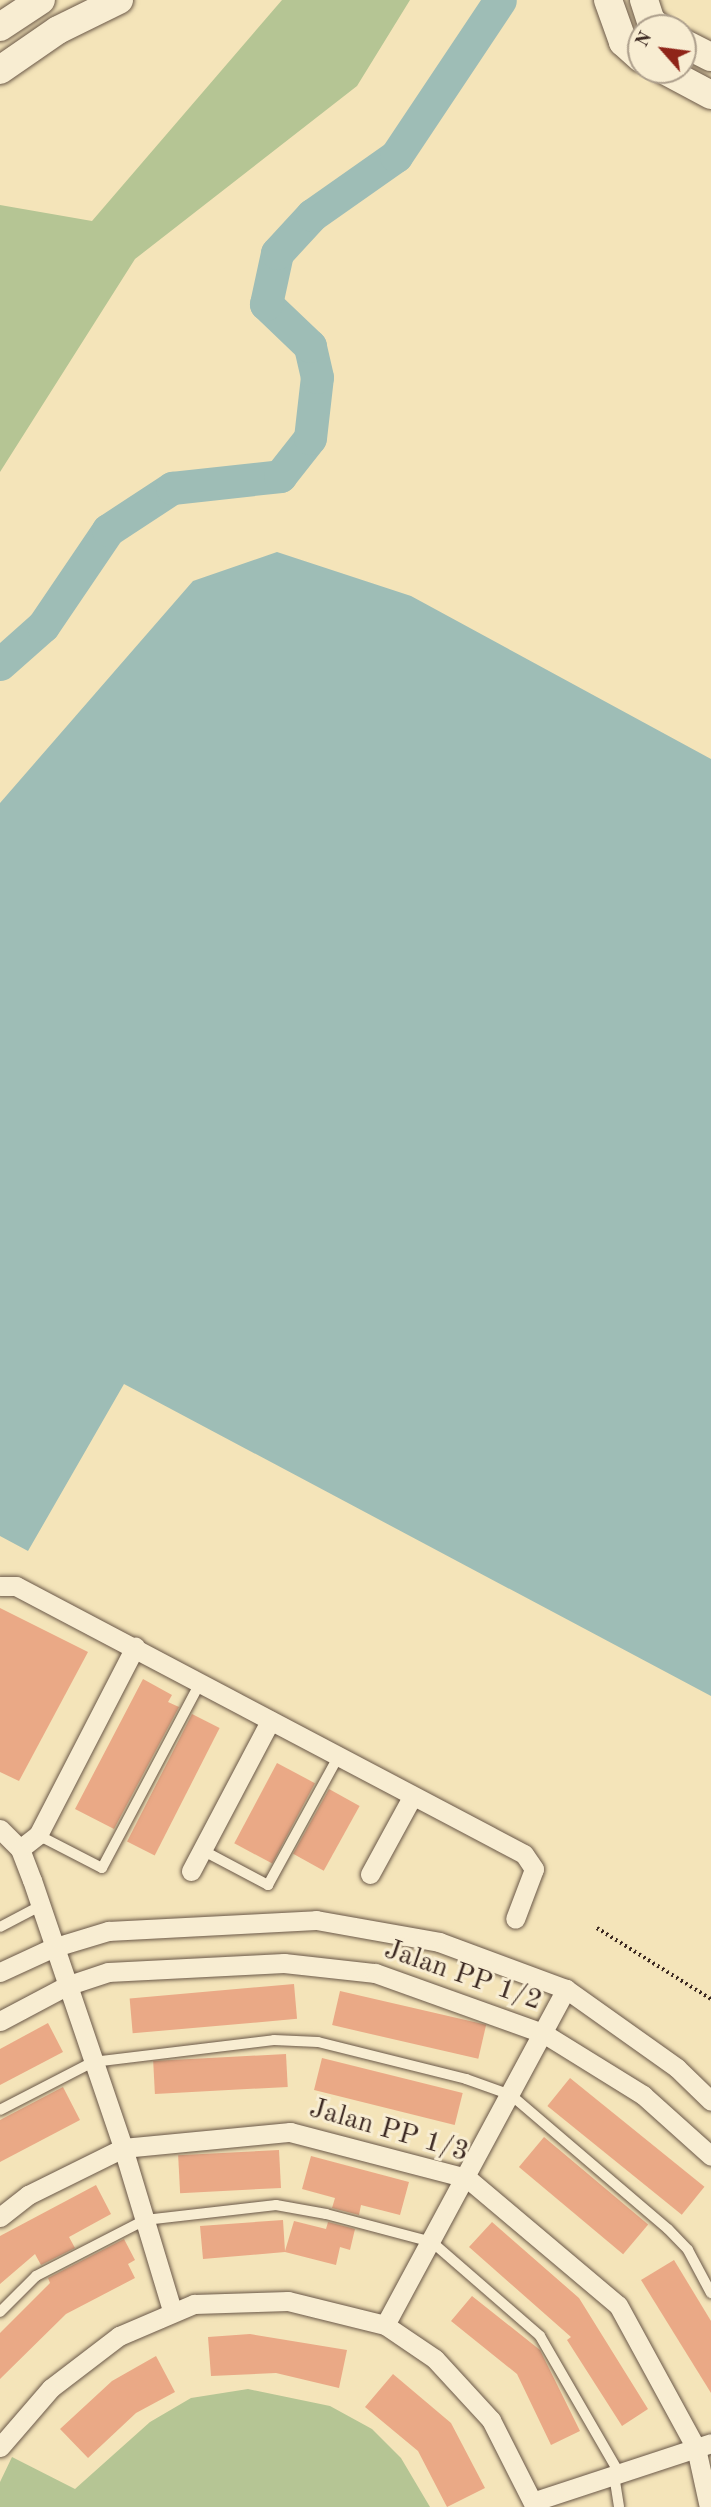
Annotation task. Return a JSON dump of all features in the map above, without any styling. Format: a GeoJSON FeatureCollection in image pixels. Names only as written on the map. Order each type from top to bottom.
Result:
{"type":"FeatureCollection","features":[{"type":"Feature","properties":{"kind":"main road"},"geometry":{"type":"LineString","coordinates":[[0,27],[40,0]]}},
{"type":"Feature","properties":{"kind":"main road"},"geometry":{"type":"LineString","coordinates":[[0,70],[58,30],[118,0]]}},
{"type":"Feature","properties":{"kind":"main road"},"geometry":{"type":"LineString","coordinates":[[610,10],[627,46]]}},
{"type":"Feature","properties":{"kind":"main road"},"geometry":{"type":"LineString","coordinates":[[691,84],[711,94]]}},
{"type":"Feature","properties":{"kind":"street"},"geometry":{"type":"LineString","coordinates":[[0,1586],[16,1586],[135,1647],[412,1797],[524,1853],[534,1869],[515,1919]]}},
{"type":"Feature","properties":{"kind":"street"},"geometry":{"type":"LineString","coordinates":[[20,1849],[38,1835],[135,1647]]}},
{"type":"Feature","properties":{"kind":"street"},"geometry":{"type":"LineString","coordinates":[[191,1871],[270,1720]]}},
{"type":"Feature","properties":{"kind":"street"},"geometry":{"type":"LineString","coordinates":[[370,1874],[412,1797]]}},
{"type":"Feature","properties":{"kind":"street"},"geometry":{"type":"LineString","coordinates":[[1,1831],[20,1849],[123,2148],[172,2310]]}},
{"type":"Feature","properties":{"kind":"street"},"geometry":{"type":"LineString","coordinates":[[0,1972],[52,1948],[108,1931],[316,1920],[439,1942],[566,1990],[677,2068],[711,2101]]}},
{"type":"Feature","properties":{"kind":"street","name":"Jalan PP 1/2"},"geometry":{"type":"LineString","coordinates":[[0,2021],[66,1986],[107,1972],[284,1963],[375,1973],[543,2033],[643,2095],[711,2156]]}},
{"type":"Feature","properties":{"kind":"street"},"geometry":{"type":"LineString","coordinates":[[385,2325],[467,2178],[566,1990]]}},
{"type":"Feature","properties":{"kind":"street","name":"Jalan PP 1/3"},"geometry":{"type":"LineString","coordinates":[[0,2217],[29,2195],[123,2148],[290,2132],[467,2178],[618,2305],[704,2445],[709,2507]]}},
{"type":"Feature","properties":{"kind":"street"},"geometry":{"type":"LineString","coordinates":[[0,2447],[51,2388],[119,2336],[172,2310],[194,2304],[289,2301],[385,2325],[435,2359],[491,2420],[535,2504],[704,2445]]}},
{"type":"Feature","properties":{"kind":"lane"},"geometry":{"type":"LineString","coordinates":[[38,1835],[102,1868],[200,1683]]}},
{"type":"Feature","properties":{"kind":"lane"},"geometry":{"type":"LineString","coordinates":[[202,1850],[268,1885],[338,1757]]}},
{"type":"Feature","properties":{"kind":"lane"},"geometry":{"type":"LineString","coordinates":[[0,1927],[40,1906]]}},
{"type":"Feature","properties":{"kind":"lane"},"geometry":{"type":"LineString","coordinates":[[0,2110],[93,2062],[274,2040],[318,2042],[466,2079],[511,2095],[668,2229],[688,2250],[711,2293]]}},
{"type":"Feature","properties":{"kind":"lane"},"geometry":{"type":"LineString","coordinates":[[0,2312],[36,2276],[145,2220],[276,2205],[432,2242],[540,2336],[616,2474],[619,2507]]}},
{"type":"Feature","properties":{"kind":"path"},"geometry":{"type":"LineString","coordinates":[[597,1928],[711,1999]]}},
{"type":"Feature","properties":{"kind":"green space"},"geometry":{"type":"Polygon","coordinates":[[[282,0],[410,0],[357,86],[135,259],[0,472],[0,205],[92,221],[282,0]]]}},
{"type":"Feature","properties":{"kind":"green space"},"geometry":{"type":"Polygon","coordinates":[[[248,2389],[330,2406],[372,2429],[401,2458],[430,2507],[0,2507],[0,2482],[12,2457],[75,2489],[150,2422],[191,2398],[248,2389]]]}},
{"type":"Feature","properties":{"kind":"water"},"geometry":{"type":"Polygon","coordinates":[[[277,552],[411,596],[711,759],[711,1696],[124,1384],[28,1551],[0,1536],[0,803],[193,581],[277,552]]]}},
{"type":"Feature","properties":{"kind":"building"},"geometry":{"type":"Polygon","coordinates":[[[0,1608],[88,1652],[19,1781],[0,1772],[0,1608]]]}},
{"type":"Feature","properties":{"kind":"building"},"geometry":{"type":"Polygon","coordinates":[[[143,1679],[172,1695],[168,1702],[179,1707],[114,1829],[75,1809],[143,1679]]]}},
{"type":"Feature","properties":{"kind":"building"},"geometry":{"type":"Polygon","coordinates":[[[192,1714],[220,1728],[155,1855],[127,1841],[192,1714]]]}},
{"type":"Feature","properties":{"kind":"building"},"geometry":{"type":"Polygon","coordinates":[[[277,1763],[315,1783],[272,1864],[234,1843],[277,1763]]]}},
{"type":"Feature","properties":{"kind":"building"},"geometry":{"type":"Polygon","coordinates":[[[329,1789],[360,1806],[324,1871],[293,1854],[329,1789]]]}},
{"type":"Feature","properties":{"kind":"building"},"geometry":{"type":"Polygon","coordinates":[[[294,1984],[297,2019],[133,2033],[130,1998],[294,1984]]]}},
{"type":"Feature","properties":{"kind":"building"},"geometry":{"type":"Polygon","coordinates":[[[340,1991],[486,2025],[478,2059],[332,2025],[340,1991]]]}},
{"type":"Feature","properties":{"kind":"building"},"geometry":{"type":"Polygon","coordinates":[[[48,2023],[63,2052],[0,2085],[0,2049],[48,2023]]]}},
{"type":"Feature","properties":{"kind":"building"},"geometry":{"type":"Polygon","coordinates":[[[286,2054],[288,2087],[155,2094],[153,2061],[286,2054]]]}},
{"type":"Feature","properties":{"kind":"building"},"geometry":{"type":"Polygon","coordinates":[[[322,2058],[463,2093],[455,2125],[314,2090],[322,2058]]]}},
{"type":"Feature","properties":{"kind":"building"},"geometry":{"type":"Polygon","coordinates":[[[570,2078],[704,2187],[682,2215],[547,2106],[570,2078]]]}},
{"type":"Feature","properties":{"kind":"building"},"geometry":{"type":"Polygon","coordinates":[[[63,2087],[80,2120],[0,2162],[0,2120],[63,2087]]]}},
{"type":"Feature","properties":{"kind":"building"},"geometry":{"type":"Polygon","coordinates":[[[544,2137],[648,2224],[623,2254],[519,2167],[544,2137]]]}},
{"type":"Feature","properties":{"kind":"building"},"geometry":{"type":"Polygon","coordinates":[[[279,2150],[281,2188],[180,2193],[178,2155],[279,2150]]]}},
{"type":"Feature","properties":{"kind":"building"},"geometry":{"type":"Polygon","coordinates":[[[311,2156],[409,2182],[400,2215],[361,2205],[359,2215],[332,2208],[335,2198],[302,2189],[311,2156]]]}},
{"type":"Feature","properties":{"kind":"building"},"geometry":{"type":"Polygon","coordinates":[[[96,2185],[111,2214],[69,2237],[75,2248],[41,2265],[35,2254],[0,2284],[0,2236],[96,2185]]]}},
{"type":"Feature","properties":{"kind":"building"},"geometry":{"type":"Polygon","coordinates":[[[283,2220],[285,2251],[294,2221],[326,2229],[328,2222],[355,2229],[350,2250],[340,2247],[336,2265],[285,2252],[203,2259],[200,2226],[283,2220]]]}},
{"type":"Feature","properties":{"kind":"building"},"geometry":{"type":"Polygon","coordinates":[[[492,2222],[579,2298],[648,2409],[622,2426],[567,2340],[571,2337],[469,2247],[492,2222]]]}},
{"type":"Feature","properties":{"kind":"building"},"geometry":{"type":"Polygon","coordinates":[[[124,2239],[135,2260],[128,2264],[135,2278],[66,2314],[0,2379],[0,2333],[50,2283],[48,2278],[124,2239]]]}},
{"type":"Feature","properties":{"kind":"building"},"geometry":{"type":"Polygon","coordinates":[[[674,2260],[711,2321],[711,2393],[641,2280],[674,2260]]]}},
{"type":"Feature","properties":{"kind":"building"},"geometry":{"type":"Polygon","coordinates":[[[472,2296],[540,2350],[580,2431],[551,2445],[517,2374],[451,2321],[472,2296]]]}},
{"type":"Feature","properties":{"kind":"building"},"geometry":{"type":"Polygon","coordinates":[[[250,2334],[347,2350],[339,2388],[276,2373],[211,2376],[208,2337],[250,2334]]]}},
{"type":"Feature","properties":{"kind":"building"},"geometry":{"type":"Polygon","coordinates":[[[156,2356],[175,2392],[136,2413],[88,2458],[60,2429],[112,2381],[156,2356]]]}},
{"type":"Feature","properties":{"kind":"building"},"geometry":{"type":"Polygon","coordinates":[[[393,2374],[451,2423],[485,2488],[447,2507],[418,2451],[365,2407],[393,2374]]]}},
{"type":"Feature","properties":{"kind":"waterway"},"geometry":{"type":"LineString","coordinates":[[0,664],[43,626],[108,530],[172,488],[280,476],[310,438],[317,377],[310,346],[266,304],[277,253],[312,215],[396,156],[500,0]]}}]}
